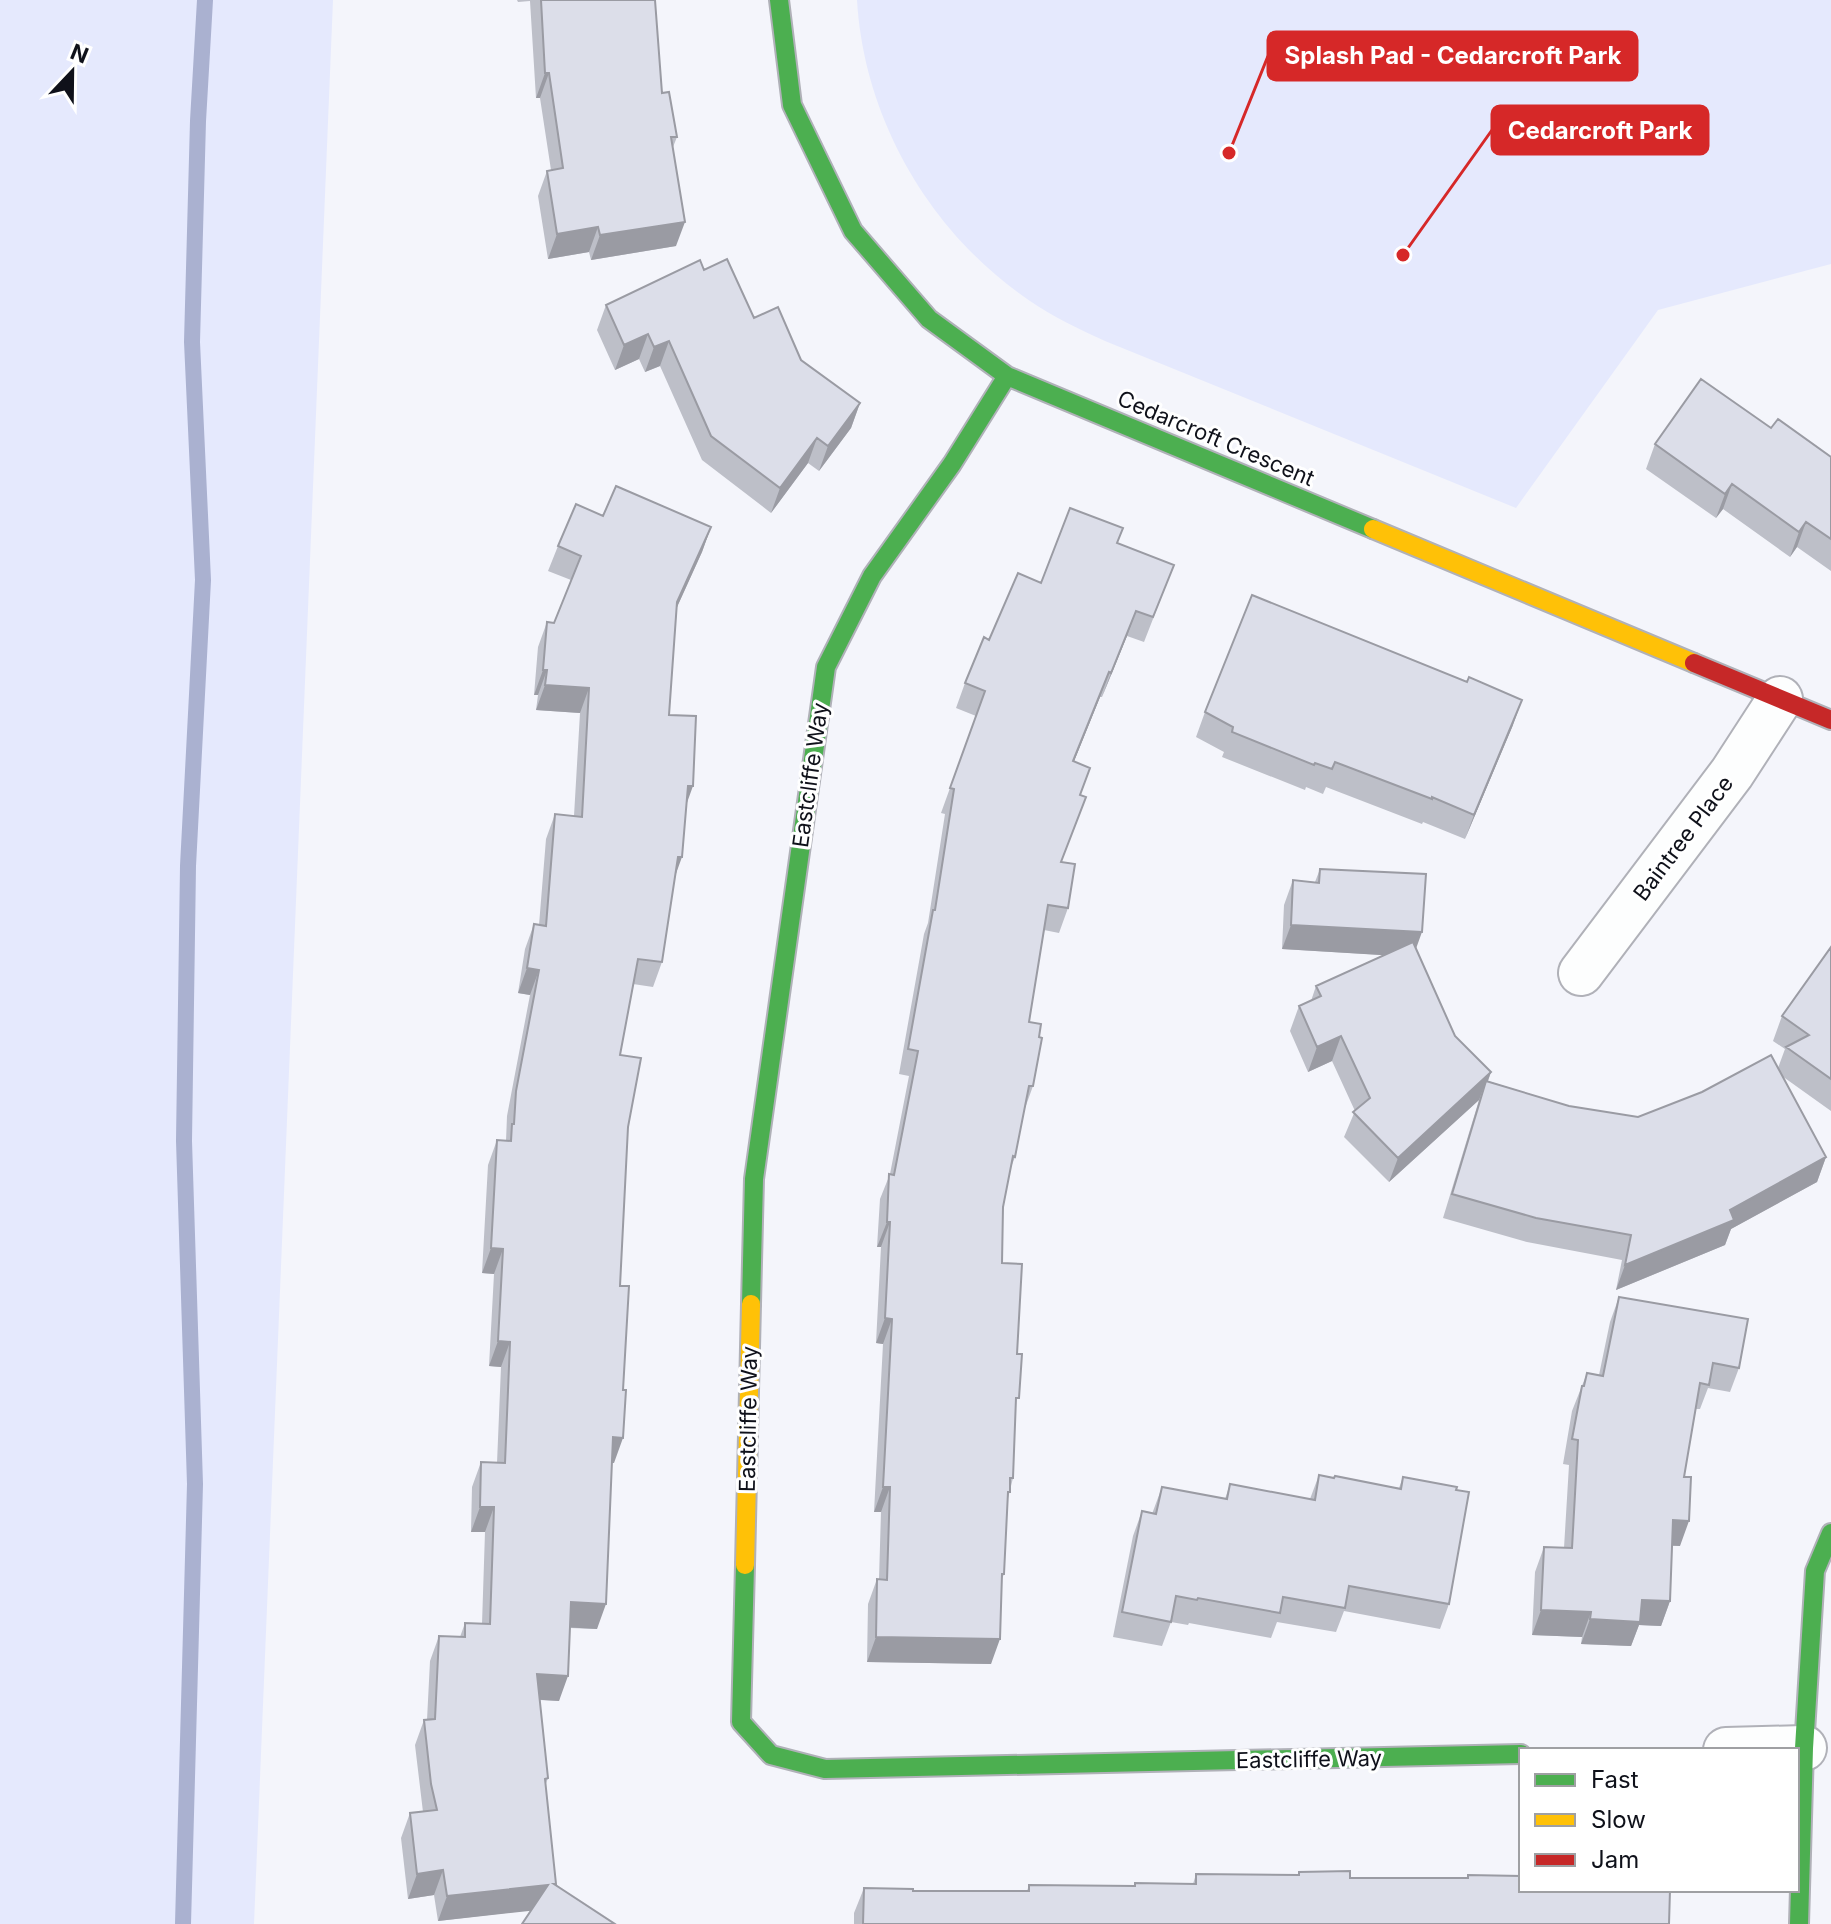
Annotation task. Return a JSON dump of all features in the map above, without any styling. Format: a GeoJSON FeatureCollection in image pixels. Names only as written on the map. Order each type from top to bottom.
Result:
{"type":"FeatureCollection","features":[{"type":"Feature","properties":{"kind":"street","name":"Cedarcroft Crescent"},"geometry":{"type":"LineString","coordinates":[[779,0],[792,105],[853,231],[929,319],[1007,376],[1831,720]]}},
{"type":"Feature","properties":{"kind":"street","name":"Eastcliffe Way"},"geometry":{"type":"LineString","coordinates":[[1007,376],[952,464],[872,576],[826,667],[754,1179],[741,1722],[771,1755],[825,1769],[1519,1754]]}},
{"type":"Feature","properties":{"kind":"street","name":"Baintree Place"},"geometry":{"type":"LineString","coordinates":[[1581,973],[1732,773],[1780,699]]}},
{"type":"Feature","properties":{"kind":"street"},"geometry":{"type":"LineString","coordinates":[[1799,1924],[1804,1748],[1815,1571],[1831,1533]]}},
{"type":"Feature","properties":{"kind":"street"},"geometry":{"type":"LineString","coordinates":[[1799,1748],[1804,1748]]}},
{"type":"Feature","properties":{"kind":"shaded area"},"geometry":{"type":"Polygon","coordinates":[[[0,0],[333,0],[254,1924],[0,1924],[0,0]]]}},
{"type":"Feature","properties":{"kind":"shaded area"},"geometry":{"type":"Polygon","coordinates":[[[857,0],[1831,0],[1831,264],[1658,310],[1516,508],[1105,341],[1048,312],[994,274],[962,243],[934,208],[909,170],[889,130],[873,88],[862,45],[857,0]]]}},
{"type":"Feature","properties":{"kind":"building"},"geometry":{"type":"Polygon","coordinates":[[[541,0],[655,0],[662,93],[669,92],[677,137],[671,137],[685,222],[600,235],[598,227],[557,234],[547,171],[563,168],[549,73],[545,73],[541,0]]]}},
{"type":"Feature","properties":{"kind":"building"},"geometry":{"type":"Polygon","coordinates":[[[727,259],[754,318],[778,307],[801,360],[860,403],[828,446],[817,438],[780,488],[711,436],[669,341],[654,347],[648,334],[624,345],[606,305],[700,260],[704,270],[727,259]]]}},
{"type":"Feature","properties":{"kind":"building"},"geometry":{"type":"Polygon","coordinates":[[[1701,379],[1771,428],[1778,419],[1831,457],[1831,539],[1806,522],[1799,532],[1732,484],[1725,494],[1655,444],[1701,379]]]}},
{"type":"Feature","properties":{"kind":"building"},"geometry":{"type":"Polygon","coordinates":[[[616,486],[711,527],[677,602],[669,715],[696,716],[693,786],[688,786],[682,857],[678,857],[662,962],[638,959],[620,1055],[641,1058],[628,1127],[620,1286],[629,1286],[623,1390],[626,1390],[623,1438],[613,1437],[606,1604],[571,1602],[568,1676],[537,1674],[548,1778],[545,1779],[554,1884],[615,1924],[522,1924],[548,1885],[447,1896],[443,1870],[417,1874],[410,1813],[437,1810],[424,1720],[435,1719],[439,1636],[465,1637],[465,1623],[490,1624],[494,1507],[480,1507],[481,1462],[505,1463],[510,1342],[498,1341],[503,1249],[491,1248],[497,1140],[511,1141],[516,1091],[539,970],[527,968],[534,924],[546,926],[555,814],[582,817],[589,688],[545,685],[547,670],[543,670],[547,622],[554,623],[581,556],[558,546],[576,504],[603,516],[616,486]]]}},
{"type":"Feature","properties":{"kind":"building"},"geometry":{"type":"Polygon","coordinates":[[[1070,508],[1123,528],[1117,543],[1174,565],[1153,617],[1136,611],[1073,761],[1090,768],[1080,795],[1086,797],[1061,862],[1075,864],[1068,908],[1048,905],[1029,1022],[1041,1024],[1039,1037],[1042,1038],[1003,1207],[1002,1263],[1022,1264],[1017,1354],[1022,1354],[1019,1398],[1016,1398],[1013,1478],[1010,1478],[1008,1492],[1000,1639],[876,1637],[877,1579],[887,1580],[890,1487],[883,1487],[892,1319],[885,1318],[889,1174],[894,1175],[918,1051],[908,1049],[935,910],[954,789],[950,788],[985,691],[965,683],[984,637],[989,640],[1018,573],[1041,583],[1070,508]]]}},
{"type":"Feature","properties":{"kind":"building"},"geometry":{"type":"Polygon","coordinates":[[[1252,595],[1467,682],[1469,677],[1522,700],[1474,815],[1335,762],[1332,769],[1314,765],[1232,732],[1233,727],[1205,712],[1252,595]]]}},
{"type":"Feature","properties":{"kind":"building"},"geometry":{"type":"Polygon","coordinates":[[[1320,869],[1426,874],[1422,932],[1291,925],[1293,880],[1319,883],[1320,869]]]}},
{"type":"Feature","properties":{"kind":"building"},"geometry":{"type":"Polygon","coordinates":[[[1413,942],[1455,1036],[1491,1072],[1398,1158],[1353,1112],[1370,1098],[1341,1036],[1317,1047],[1299,1006],[1321,996],[1316,986],[1413,942]]]}},
{"type":"Feature","properties":{"kind":"building"},"geometry":{"type":"Polygon","coordinates":[[[1831,947],[1831,1079],[1786,1047],[1809,1035],[1782,1016],[1831,947]]]}},
{"type":"Feature","properties":{"kind":"building"},"geometry":{"type":"Polygon","coordinates":[[[1771,1055],[1826,1157],[1730,1210],[1734,1220],[1625,1265],[1631,1235],[1536,1218],[1452,1194],[1486,1081],[1569,1106],[1638,1117],[1702,1092],[1771,1055]]]}},
{"type":"Feature","properties":{"kind":"building"},"geometry":{"type":"Polygon","coordinates":[[[1619,1297],[1748,1319],[1739,1368],[1713,1363],[1709,1385],[1700,1383],[1684,1477],[1691,1477],[1689,1521],[1673,1520],[1670,1601],[1642,1600],[1640,1622],[1590,1619],[1591,1612],[1541,1610],[1544,1547],[1572,1548],[1578,1440],[1572,1439],[1587,1373],[1603,1376],[1619,1297]]]}},
{"type":"Feature","properties":{"kind":"building"},"geometry":{"type":"Polygon","coordinates":[[[1319,1475],[1401,1489],[1403,1477],[1469,1492],[1449,1604],[1349,1586],[1345,1608],[1283,1597],[1280,1613],[1176,1596],[1171,1622],[1122,1612],[1142,1511],[1156,1514],[1162,1487],[1227,1499],[1230,1484],[1315,1500],[1319,1475]]]}},
{"type":"Feature","properties":{"kind":"building"},"geometry":{"type":"Polygon","coordinates":[[[1350,1871],[1350,1878],[1519,1876],[1519,1892],[1670,1892],[1669,1924],[863,1924],[864,1888],[1029,1891],[1029,1885],[1196,1884],[1196,1874],[1299,1875],[1299,1872],[1350,1871]]]}},
{"type":"Feature","properties":{"kind":"waterway"},"geometry":{"type":"LineString","coordinates":[[183,1924],[195,1484],[184,1141],[188,866],[203,580],[192,342],[205,0]]}},
{"type":"Feature","properties":{"kind":"traffic: fast"},"geometry":{"type":"LineString","coordinates":[[779,0],[792,105],[853,231],[929,319],[1007,376],[1373,529]]}},
{"type":"Feature","properties":{"kind":"traffic: fast"},"geometry":{"type":"LineString","coordinates":[[751,1304],[754,1179],[826,667],[872,576],[952,464],[1007,376]]}},
{"type":"Feature","properties":{"kind":"traffic: fast"},"geometry":{"type":"LineString","coordinates":[[1799,1924],[1804,1748],[1815,1571],[1831,1533]]}},
{"type":"Feature","properties":{"kind":"traffic: fast"},"geometry":{"type":"LineString","coordinates":[[745,1565],[741,1722],[771,1755],[825,1769],[1519,1754]]}},
{"type":"Feature","properties":{"kind":"traffic: slow"},"geometry":{"type":"LineString","coordinates":[[1373,529],[1694,663]]}},
{"type":"Feature","properties":{"kind":"traffic: slow"},"geometry":{"type":"LineString","coordinates":[[745,1565],[751,1304]]}},
{"type":"Feature","properties":{"kind":"traffic: jam"},"geometry":{"type":"LineString","coordinates":[[1694,663],[1831,720]]}},
{"type":"Feature","properties":{"kind":"place","name":"Splash Pad - Cedarcroft Park"},"geometry":{"type":"Point","coordinates":[1229,153]}},
{"type":"Feature","properties":{"kind":"place","name":"Cedarcroft Park"},"geometry":{"type":"Point","coordinates":[1403,255]}}]}
